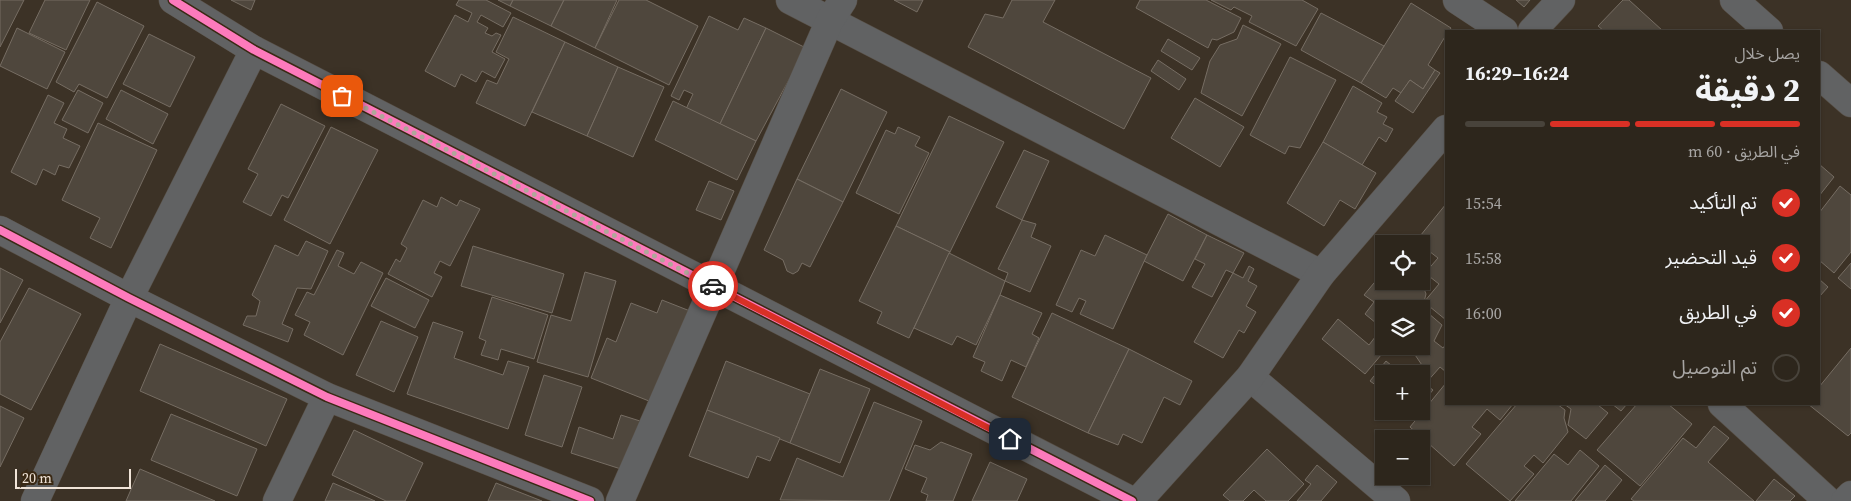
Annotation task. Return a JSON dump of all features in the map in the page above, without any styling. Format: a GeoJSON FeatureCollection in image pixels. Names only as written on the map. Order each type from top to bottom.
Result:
{"type":"FeatureCollection","features":[{"type":"Feature","properties":{"kind":"street"},"geometry":{"type":"LineString","coordinates":[[172,0],[254,50],[1132,501]]}},
{"type":"Feature","properties":{"kind":"street"},"geometry":{"type":"LineString","coordinates":[[790,0],[837,10],[1321,274]]}},
{"type":"Feature","properties":{"kind":"street"},"geometry":{"type":"LineString","coordinates":[[1457,0],[1502,30]]}},
{"type":"Feature","properties":{"kind":"street"},"geometry":{"type":"LineString","coordinates":[[1533,30],[1561,0]]}},
{"type":"Feature","properties":{"kind":"street"},"geometry":{"type":"LineString","coordinates":[[1734,0],[1768,30]]}},
{"type":"Feature","properties":{"kind":"street"},"geometry":{"type":"LineString","coordinates":[[620,501],[837,10]]}},
{"type":"Feature","properties":{"kind":"street"},"geometry":{"type":"LineString","coordinates":[[35,501],[130,298],[254,50]]}},
{"type":"Feature","properties":{"kind":"street"},"geometry":{"type":"LineString","coordinates":[[1820,76],[1851,103]]}},
{"type":"Feature","properties":{"kind":"street"},"geometry":{"type":"LineString","coordinates":[[1138,501],[1250,377],[1321,274],[1443,140]]}},
{"type":"Feature","properties":{"kind":"street"},"geometry":{"type":"LineString","coordinates":[[0,230],[327,398],[590,501]]}},
{"type":"Feature","properties":{"kind":"street"},"geometry":{"type":"LineString","coordinates":[[1250,377],[1396,501]]}},
{"type":"Feature","properties":{"kind":"street"},"geometry":{"type":"LineString","coordinates":[[277,501],[327,398]]}},
{"type":"Feature","properties":{"kind":"street"},"geometry":{"type":"LineString","coordinates":[[1723,405],[1828,501]]}},
{"type":"Feature","properties":{"kind":"street"},"geometry":{"type":"LineString","coordinates":[[1845,501],[1851,495]]}},
{"type":"Feature","properties":{"kind":"building"},"geometry":{"type":"Polygon","coordinates":[[[0,0],[24,0],[0,47],[0,0]]]}},
{"type":"Feature","properties":{"kind":"building"},"geometry":{"type":"Polygon","coordinates":[[[45,0],[90,0],[66,50],[29,33],[45,0]]]}},
{"type":"Feature","properties":{"kind":"building"},"geometry":{"type":"Polygon","coordinates":[[[231,0],[255,0],[251,10],[231,0]]]}},
{"type":"Feature","properties":{"kind":"building"},"geometry":{"type":"Polygon","coordinates":[[[459,0],[486,0],[511,13],[503,27],[481,15],[477,22],[488,28],[485,33],[492,36],[496,33],[501,35],[492,52],[505,59],[495,78],[482,71],[476,82],[461,74],[455,87],[425,71],[455,15],[468,22],[472,13],[456,5],[459,0]]]}},
{"type":"Feature","properties":{"kind":"building"},"geometry":{"type":"Polygon","coordinates":[[[498,0],[513,0],[510,6],[498,0]]]}},
{"type":"Feature","properties":{"kind":"building"},"geometry":{"type":"Polygon","coordinates":[[[513,0],[564,0],[551,26],[510,6],[513,0]]]}},
{"type":"Feature","properties":{"kind":"building"},"geometry":{"type":"Polygon","coordinates":[[[564,0],[617,0],[595,48],[551,26],[564,0]]]}},
{"type":"Feature","properties":{"kind":"building"},"geometry":{"type":"Polygon","coordinates":[[[619,0],[646,0],[698,26],[669,85],[595,48],[619,0]]]}},
{"type":"Feature","properties":{"kind":"building"},"geometry":{"type":"Polygon","coordinates":[[[894,0],[923,0],[917,12],[894,0]]]}},
{"type":"Feature","properties":{"kind":"building"},"geometry":{"type":"Polygon","coordinates":[[[1012,0],[1055,0],[1043,22],[1151,78],[1124,129],[968,47],[985,14],[1003,18],[1012,0]]]}},
{"type":"Feature","properties":{"kind":"building"},"geometry":{"type":"Polygon","coordinates":[[[1140,0],[1206,0],[1241,18],[1234,32],[1217,40],[1212,39],[1208,48],[1136,8],[1140,0]]]}},
{"type":"Feature","properties":{"kind":"building"},"geometry":{"type":"Polygon","coordinates":[[[1211,0],[1302,0],[1318,9],[1296,46],[1249,22],[1252,16],[1234,7],[1231,10],[1211,0]]]}},
{"type":"Feature","properties":{"kind":"building"},"geometry":{"type":"Polygon","coordinates":[[[1516,0],[1530,0],[1524,7],[1516,0]]]}},
{"type":"Feature","properties":{"kind":"building"},"geometry":{"type":"Polygon","coordinates":[[[1623,0],[1629,0],[1662,30],[1603,30],[1598,26],[1623,0]]]}},
{"type":"Feature","properties":{"kind":"building"},"geometry":{"type":"Polygon","coordinates":[[[97,2],[144,26],[107,98],[79,84],[74,92],[56,82],[97,2]]]}},
{"type":"Feature","properties":{"kind":"building"},"geometry":{"type":"Polygon","coordinates":[[[1411,3],[1451,28],[1445,30],[1445,37],[1428,65],[1435,70],[1423,89],[1410,80],[1401,93],[1393,88],[1386,98],[1361,83],[1411,3]]]}},
{"type":"Feature","properties":{"kind":"building"},"geometry":{"type":"Polygon","coordinates":[[[1321,13],[1384,46],[1361,83],[1301,50],[1321,13]]]}},
{"type":"Feature","properties":{"kind":"building"},"geometry":{"type":"Polygon","coordinates":[[[709,16],[738,30],[744,18],[766,28],[720,124],[686,109],[693,94],[684,90],[679,100],[671,96],[709,16]]]}},
{"type":"Feature","properties":{"kind":"building"},"geometry":{"type":"Polygon","coordinates":[[[513,17],[565,42],[525,126],[476,103],[487,80],[497,84],[509,59],[496,52],[513,17]]]}},
{"type":"Feature","properties":{"kind":"building"},"geometry":{"type":"Polygon","coordinates":[[[1243,25],[1281,44],[1242,116],[1201,93],[1210,61],[1220,45],[1237,39],[1243,25]]]}},
{"type":"Feature","properties":{"kind":"building"},"geometry":{"type":"Polygon","coordinates":[[[17,28],[65,52],[47,89],[0,66],[17,28]]]}},
{"type":"Feature","properties":{"kind":"building"},"geometry":{"type":"Polygon","coordinates":[[[766,28],[806,48],[756,141],[720,124],[766,28]]]}},
{"type":"Feature","properties":{"kind":"building"},"geometry":{"type":"Polygon","coordinates":[[[149,34],[195,57],[170,107],[123,84],[149,34]]]}},
{"type":"Feature","properties":{"kind":"building"},"geometry":{"type":"Polygon","coordinates":[[[1168,39],[1200,58],[1192,70],[1161,51],[1168,39]]]}},
{"type":"Feature","properties":{"kind":"building"},"geometry":{"type":"Polygon","coordinates":[[[565,42],[618,67],[587,136],[532,112],[565,42]]]}},
{"type":"Feature","properties":{"kind":"building"},"geometry":{"type":"Polygon","coordinates":[[[1290,57],[1336,80],[1300,148],[1289,146],[1285,154],[1250,135],[1290,57]]]}},
{"type":"Feature","properties":{"kind":"building"},"geometry":{"type":"Polygon","coordinates":[[[1158,60],[1186,79],[1179,90],[1151,71],[1158,60]]]}},
{"type":"Feature","properties":{"kind":"building"},"geometry":{"type":"Polygon","coordinates":[[[618,67],[664,87],[633,157],[587,136],[618,67]]]}},
{"type":"Feature","properties":{"kind":"building"},"geometry":{"type":"Polygon","coordinates":[[[1435,70],[1440,73],[1413,113],[1395,101],[1410,80],[1423,89],[1435,70]]]}},
{"type":"Feature","properties":{"kind":"building"},"geometry":{"type":"Polygon","coordinates":[[[1353,86],[1382,103],[1377,112],[1387,117],[1383,124],[1393,129],[1386,142],[1379,137],[1362,165],[1323,142],[1353,86]]]}},
{"type":"Feature","properties":{"kind":"building"},"geometry":{"type":"Polygon","coordinates":[[[841,89],[887,112],[843,202],[797,179],[841,89]]]}},
{"type":"Feature","properties":{"kind":"building"},"geometry":{"type":"Polygon","coordinates":[[[78,90],[103,103],[88,133],[62,120],[78,90]]]}},
{"type":"Feature","properties":{"kind":"building"},"geometry":{"type":"Polygon","coordinates":[[[121,90],[168,114],[153,144],[106,119],[121,90]]]}},
{"type":"Feature","properties":{"kind":"building"},"geometry":{"type":"Polygon","coordinates":[[[48,95],[64,103],[54,123],[67,129],[63,138],[80,146],[69,168],[59,165],[55,175],[43,169],[36,185],[11,172],[48,95]]]}},
{"type":"Feature","properties":{"kind":"building"},"geometry":{"type":"Polygon","coordinates":[[[1195,98],[1244,127],[1220,167],[1171,138],[1195,98]]]}},
{"type":"Feature","properties":{"kind":"building"},"geometry":{"type":"Polygon","coordinates":[[[673,101],[756,141],[737,180],[655,140],[673,101]]]}},
{"type":"Feature","properties":{"kind":"building"},"geometry":{"type":"Polygon","coordinates":[[[281,104],[325,126],[288,198],[282,195],[271,216],[243,202],[258,174],[248,169],[281,104]]]}},
{"type":"Feature","properties":{"kind":"building"},"geometry":{"type":"Polygon","coordinates":[[[949,116],[1004,142],[950,252],[896,226],[949,116]]]}},
{"type":"Feature","properties":{"kind":"building"},"geometry":{"type":"Polygon","coordinates":[[[98,123],[157,150],[111,248],[90,238],[100,218],[62,200],[98,123]]]}},
{"type":"Feature","properties":{"kind":"building"},"geometry":{"type":"Polygon","coordinates":[[[331,127],[378,150],[330,244],[284,220],[331,127]]]}},
{"type":"Feature","properties":{"kind":"building"},"geometry":{"type":"Polygon","coordinates":[[[898,127],[920,137],[915,146],[929,153],[899,214],[856,193],[886,130],[895,134],[898,127]]]}},
{"type":"Feature","properties":{"kind":"building"},"geometry":{"type":"Polygon","coordinates":[[[1323,142],[1376,173],[1355,209],[1340,200],[1324,226],[1287,203],[1323,142]]]}},
{"type":"Feature","properties":{"kind":"building"},"geometry":{"type":"Polygon","coordinates":[[[1024,150],[1049,161],[1022,220],[996,207],[1024,150]]]}},
{"type":"Feature","properties":{"kind":"building"},"geometry":{"type":"Polygon","coordinates":[[[1820,165],[1834,177],[1820,195],[1820,165]]]}},
{"type":"Feature","properties":{"kind":"building"},"geometry":{"type":"Polygon","coordinates":[[[797,179],[843,202],[810,267],[802,263],[798,271],[793,274],[787,271],[783,260],[764,250],[797,179]]]}},
{"type":"Feature","properties":{"kind":"building"},"geometry":{"type":"Polygon","coordinates":[[[709,181],[734,191],[721,220],[696,210],[709,181]]]}},
{"type":"Feature","properties":{"kind":"building"},"geometry":{"type":"Polygon","coordinates":[[[1840,186],[1851,195],[1851,252],[1834,273],[1820,261],[1820,212],[1840,186]]]}},
{"type":"Feature","properties":{"kind":"building"},"geometry":{"type":"Polygon","coordinates":[[[441,197],[457,206],[460,200],[480,209],[450,266],[440,261],[434,273],[442,277],[432,297],[388,274],[396,259],[400,262],[407,248],[401,244],[423,200],[437,207],[441,197]]]}},
{"type":"Feature","properties":{"kind":"building"},"geometry":{"type":"Polygon","coordinates":[[[1445,205],[1445,319],[1430,307],[1430,300],[1426,300],[1439,284],[1430,277],[1430,267],[1438,258],[1430,252],[1430,235],[1421,235],[1445,205]]]}},
{"type":"Feature","properties":{"kind":"building"},"geometry":{"type":"Polygon","coordinates":[[[1168,214],[1207,235],[1183,281],[1144,261],[1168,214]]]}},
{"type":"Feature","properties":{"kind":"building"},"geometry":{"type":"Polygon","coordinates":[[[1022,220],[1036,224],[1031,237],[1051,246],[1030,292],[1005,281],[1008,273],[998,269],[1022,220]]]}},
{"type":"Feature","properties":{"kind":"building"},"geometry":{"type":"Polygon","coordinates":[[[896,226],[950,252],[909,338],[877,323],[882,312],[859,301],[896,226]]]}},
{"type":"Feature","properties":{"kind":"building"},"geometry":{"type":"Polygon","coordinates":[[[1105,235],[1147,255],[1113,329],[1080,314],[1086,301],[1079,298],[1072,312],[1056,305],[1081,250],[1095,256],[1105,235]]]}},
{"type":"Feature","properties":{"kind":"building"},"geometry":{"type":"Polygon","coordinates":[[[1207,235],[1244,253],[1233,273],[1226,270],[1212,297],[1192,287],[1205,264],[1195,259],[1207,235]]]}},
{"type":"Feature","properties":{"kind":"building"},"geometry":{"type":"Polygon","coordinates":[[[306,241],[328,251],[311,289],[297,288],[282,324],[293,329],[288,342],[243,325],[247,316],[256,316],[260,301],[252,295],[275,245],[298,256],[306,241]]]}},
{"type":"Feature","properties":{"kind":"building"},"geometry":{"type":"Polygon","coordinates":[[[473,246],[564,274],[552,313],[461,286],[473,246]]]}},
{"type":"Feature","properties":{"kind":"building"},"geometry":{"type":"Polygon","coordinates":[[[337,250],[344,253],[338,266],[354,274],[361,262],[383,273],[343,355],[304,335],[310,322],[295,315],[307,292],[314,295],[337,250]]]}},
{"type":"Feature","properties":{"kind":"building"},"geometry":{"type":"Polygon","coordinates":[[[949,253],[1005,281],[976,345],[957,336],[952,345],[914,328],[949,253]]]}},
{"type":"Feature","properties":{"kind":"building"},"geometry":{"type":"Polygon","coordinates":[[[1851,263],[1851,289],[1838,278],[1851,263]]]}},
{"type":"Feature","properties":{"kind":"building"},"geometry":{"type":"Polygon","coordinates":[[[1249,266],[1254,269],[1248,281],[1257,286],[1246,306],[1256,312],[1244,333],[1239,330],[1223,358],[1194,342],[1233,273],[1243,278],[1249,266]]]}},
{"type":"Feature","properties":{"kind":"building"},"geometry":{"type":"Polygon","coordinates":[[[0,268],[23,280],[0,323],[0,268]]]}},
{"type":"Feature","properties":{"kind":"building"},"geometry":{"type":"Polygon","coordinates":[[[585,272],[616,281],[588,377],[537,362],[551,315],[571,321],[585,272]]]}},
{"type":"Feature","properties":{"kind":"building"},"geometry":{"type":"Polygon","coordinates":[[[386,278],[429,300],[415,328],[371,306],[386,278]]]}},
{"type":"Feature","properties":{"kind":"building"},"geometry":{"type":"Polygon","coordinates":[[[1820,280],[1828,287],[1820,296],[1820,280]]]}},
{"type":"Feature","properties":{"kind":"building"},"geometry":{"type":"Polygon","coordinates":[[[1375,282],[1375,290],[1424,290],[1426,294],[1424,300],[1375,300],[1375,322],[1365,314],[1374,302],[1364,295],[1375,282]]]}},
{"type":"Feature","properties":{"kind":"building"},"geometry":{"type":"Polygon","coordinates":[[[29,288],[81,314],[31,410],[0,394],[0,342],[29,288]]]}},
{"type":"Feature","properties":{"kind":"building"},"geometry":{"type":"Polygon","coordinates":[[[1000,295],[1042,313],[1032,334],[1039,338],[1026,367],[1011,360],[1002,381],[981,371],[985,362],[973,357],[1000,295]]]}},
{"type":"Feature","properties":{"kind":"building"},"geometry":{"type":"Polygon","coordinates":[[[492,297],[548,315],[534,359],[501,349],[498,360],[481,355],[486,341],[479,338],[492,297]]]}},
{"type":"Feature","properties":{"kind":"building"},"geometry":{"type":"Polygon","coordinates":[[[662,300],[690,311],[654,403],[591,378],[607,338],[616,342],[631,303],[657,313],[662,300]]]}},
{"type":"Feature","properties":{"kind":"building"},"geometry":{"type":"Polygon","coordinates":[[[1052,313],[1129,349],[1088,433],[1012,397],[1052,313]]]}},
{"type":"Feature","properties":{"kind":"building"},"geometry":{"type":"Polygon","coordinates":[[[1430,315],[1442,325],[1434,341],[1443,348],[1445,345],[1445,371],[1440,367],[1430,378],[1430,365],[1422,365],[1415,355],[1430,355],[1430,315]]]}},
{"type":"Feature","properties":{"kind":"building"},"geometry":{"type":"Polygon","coordinates":[[[1338,319],[1369,345],[1375,337],[1375,355],[1381,355],[1365,374],[1322,339],[1338,319]]]}},
{"type":"Feature","properties":{"kind":"building"},"geometry":{"type":"Polygon","coordinates":[[[381,321],[418,337],[394,392],[356,375],[381,321]]]}},
{"type":"Feature","properties":{"kind":"building"},"geometry":{"type":"Polygon","coordinates":[[[433,322],[463,332],[454,358],[503,375],[508,361],[529,367],[508,429],[407,394],[433,322]]]}},
{"type":"Feature","properties":{"kind":"building"},"geometry":{"type":"Polygon","coordinates":[[[160,344],[287,399],[266,446],[140,391],[160,344]]]}},
{"type":"Feature","properties":{"kind":"building"},"geometry":{"type":"Polygon","coordinates":[[[1851,348],[1851,433],[1848,436],[1809,405],[1820,405],[1820,386],[1851,348]]]}},
{"type":"Feature","properties":{"kind":"building"},"geometry":{"type":"Polygon","coordinates":[[[1129,349],[1192,381],[1180,405],[1164,397],[1142,443],[1123,434],[1118,445],[1088,433],[1129,349]]]}},
{"type":"Feature","properties":{"kind":"building"},"geometry":{"type":"Polygon","coordinates":[[[726,361],[810,394],[790,443],[707,410],[726,361]]]}},
{"type":"Feature","properties":{"kind":"building"},"geometry":{"type":"Polygon","coordinates":[[[1386,361],[1391,365],[1383,365],[1386,361]]]}},
{"type":"Feature","properties":{"kind":"building"},"geometry":{"type":"Polygon","coordinates":[[[820,369],[870,389],[840,463],[790,443],[820,369]]]}},
{"type":"Feature","properties":{"kind":"building"},"geometry":{"type":"Polygon","coordinates":[[[544,375],[582,387],[562,447],[525,435],[544,375]]]}},
{"type":"Feature","properties":{"kind":"building"},"geometry":{"type":"Polygon","coordinates":[[[1375,375],[1375,385],[1370,381],[1375,375]]]}},
{"type":"Feature","properties":{"kind":"building"},"geometry":{"type":"Polygon","coordinates":[[[1445,384],[1445,405],[1512,405],[1500,420],[1487,409],[1472,427],[1481,434],[1454,466],[1430,445],[1430,430],[1413,430],[1410,427],[1416,420],[1430,420],[1430,403],[1445,384]]]}},
{"type":"Feature","properties":{"kind":"building"},"geometry":{"type":"Polygon","coordinates":[[[874,402],[922,421],[889,501],[780,500],[797,458],[843,477],[874,402]]]}},
{"type":"Feature","properties":{"kind":"building"},"geometry":{"type":"Polygon","coordinates":[[[1516,405],[1558,405],[1565,410],[1564,418],[1568,432],[1543,463],[1534,455],[1524,466],[1534,474],[1510,501],[1466,464],[1516,405]]]}},
{"type":"Feature","properties":{"kind":"building"},"geometry":{"type":"Polygon","coordinates":[[[1565,405],[1598,405],[1608,413],[1586,439],[1568,425],[1571,409],[1565,405]]]}},
{"type":"Feature","properties":{"kind":"building"},"geometry":{"type":"Polygon","coordinates":[[[1613,405],[1626,405],[1621,411],[1613,405]]]}},
{"type":"Feature","properties":{"kind":"building"},"geometry":{"type":"Polygon","coordinates":[[[1636,405],[1669,405],[1692,424],[1640,486],[1597,450],[1636,405]]]}},
{"type":"Feature","properties":{"kind":"building"},"geometry":{"type":"Polygon","coordinates":[[[0,406],[24,418],[0,467],[0,406]]]}},
{"type":"Feature","properties":{"kind":"building"},"geometry":{"type":"Polygon","coordinates":[[[707,410],[780,438],[770,461],[757,456],[748,478],[689,456],[707,410]]]}},
{"type":"Feature","properties":{"kind":"building"},"geometry":{"type":"Polygon","coordinates":[[[171,414],[257,449],[237,496],[151,460],[171,414]]]}},
{"type":"Feature","properties":{"kind":"building"},"geometry":{"type":"Polygon","coordinates":[[[621,415],[640,421],[624,470],[571,453],[579,427],[613,439],[621,415]]]}},
{"type":"Feature","properties":{"kind":"building"},"geometry":{"type":"Polygon","coordinates":[[[1714,426],[1729,438],[1708,462],[1754,501],[1634,501],[1631,499],[1683,438],[1696,448],[1714,426]]]}},
{"type":"Feature","properties":{"kind":"building"},"geometry":{"type":"Polygon","coordinates":[[[354,430],[423,463],[405,501],[386,501],[332,475],[354,430]]]}},
{"type":"Feature","properties":{"kind":"building"},"geometry":{"type":"Polygon","coordinates":[[[941,442],[972,454],[953,501],[926,501],[928,495],[921,492],[927,478],[905,469],[915,445],[930,450],[941,442]]]}},
{"type":"Feature","properties":{"kind":"building"},"geometry":{"type":"Polygon","coordinates":[[[1267,449],[1304,484],[1288,501],[1266,501],[1254,490],[1243,501],[1230,501],[1223,495],[1267,449]]]}},
{"type":"Feature","properties":{"kind":"building"},"geometry":{"type":"Polygon","coordinates":[[[1580,450],[1599,466],[1571,501],[1515,501],[1554,454],[1568,465],[1580,450]]]}},
{"type":"Feature","properties":{"kind":"building"},"geometry":{"type":"Polygon","coordinates":[[[990,462],[1027,479],[1017,501],[972,501],[990,462]]]}},
{"type":"Feature","properties":{"kind":"building"},"geometry":{"type":"Polygon","coordinates":[[[1317,465],[1337,482],[1321,501],[1297,501],[1311,484],[1305,480],[1317,465]]]}},
{"type":"Feature","properties":{"kind":"building"},"geometry":{"type":"Polygon","coordinates":[[[1605,465],[1622,480],[1605,501],[1575,501],[1605,465]]]}},
{"type":"Feature","properties":{"kind":"building"},"geometry":{"type":"Polygon","coordinates":[[[140,469],[215,501],[126,501],[140,469]]]}},
{"type":"Feature","properties":{"kind":"building"},"geometry":{"type":"Polygon","coordinates":[[[1774,479],[1795,496],[1790,501],[1756,501],[1774,479]]]}},
{"type":"Feature","properties":{"kind":"building"},"geometry":{"type":"Polygon","coordinates":[[[333,483],[375,501],[325,501],[333,483]]]}},
{"type":"Feature","properties":{"kind":"building"},"geometry":{"type":"Polygon","coordinates":[[[496,483],[542,501],[488,501],[496,483]]]}},
{"type":"Feature","properties":{"kind":"cycle path"},"geometry":{"type":"LineString","coordinates":[[173,0],[254,50],[1132,501]]}},
{"type":"Feature","properties":{"kind":"cycle path"},"geometry":{"type":"LineString","coordinates":[[0,230],[129,298],[327,397],[590,501]]}},
{"type":"Feature","properties":{"kind":"way so far"},"geometry":{"type":"LineString","coordinates":[[342,96],[713,286]]}},
{"type":"Feature","properties":{"kind":"route"},"geometry":{"type":"LineString","coordinates":[[713,286],[1010,439]]}}]}
